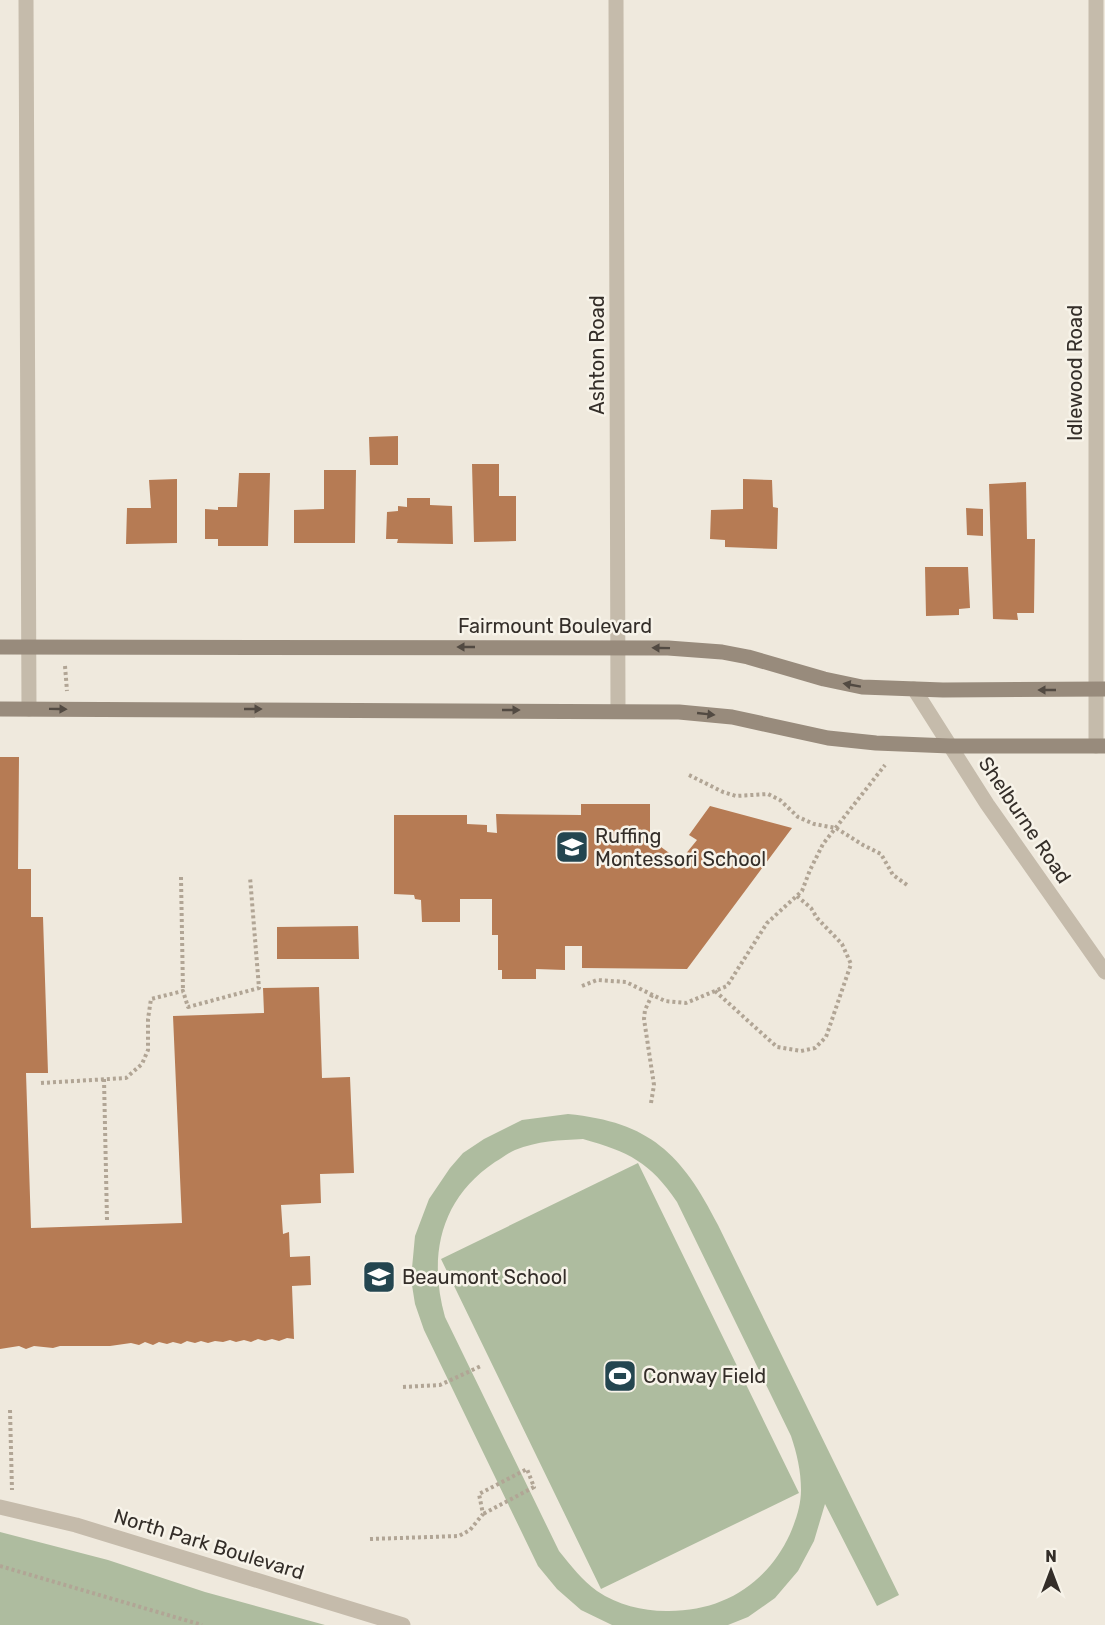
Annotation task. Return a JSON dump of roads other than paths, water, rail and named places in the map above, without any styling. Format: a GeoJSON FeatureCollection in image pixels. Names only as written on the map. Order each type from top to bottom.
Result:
{"type":"FeatureCollection","features":[{"type":"Feature","properties":{"kind":"main road","name":"Fairmount Boulevard"},"geometry":{"type":"LineString","coordinates":[[0,647],[677,648],[722,652],[773,663],[845,684],[914,690],[1101,689]]}},
{"type":"Feature","properties":{"kind":"main road"},"geometry":{"type":"LineString","coordinates":[[0,709],[618,710],[705,714],[760,722],[828,738],[900,745],[1101,746]]}},
{"type":"Feature","properties":{"kind":"street"},"geometry":{"type":"LineString","coordinates":[[26,0],[29,709]]}},
{"type":"Feature","properties":{"kind":"street","name":"Ashton Road"},"geometry":{"type":"LineString","coordinates":[[616,0],[618,710]]}},
{"type":"Feature","properties":{"kind":"street","name":"Idlewood Road"},"geometry":{"type":"LineString","coordinates":[[1096,0],[1101,746]]}},
{"type":"Feature","properties":{"kind":"street","name":"Shelburne Road"},"geometry":{"type":"LineString","coordinates":[[914,690],[987,804],[1105,972]]}},
{"type":"Feature","properties":{"kind":"street","name":"North Park Boulevard"},"geometry":{"type":"LineString","coordinates":[[6,1508],[76,1525],[404,1625]]}},
{"type":"Feature","properties":{"kind":"place","name":"Ruffing Montessori School"},"geometry":{"type":"Point","coordinates":[572,847]}},
{"type":"Feature","properties":{"kind":"place","name":"Beaumont School"},"geometry":{"type":"Point","coordinates":[379,1277]}},
{"type":"Feature","properties":{"kind":"place","name":"Conway Field"},"geometry":{"type":"Point","coordinates":[620,1376]}}]}
